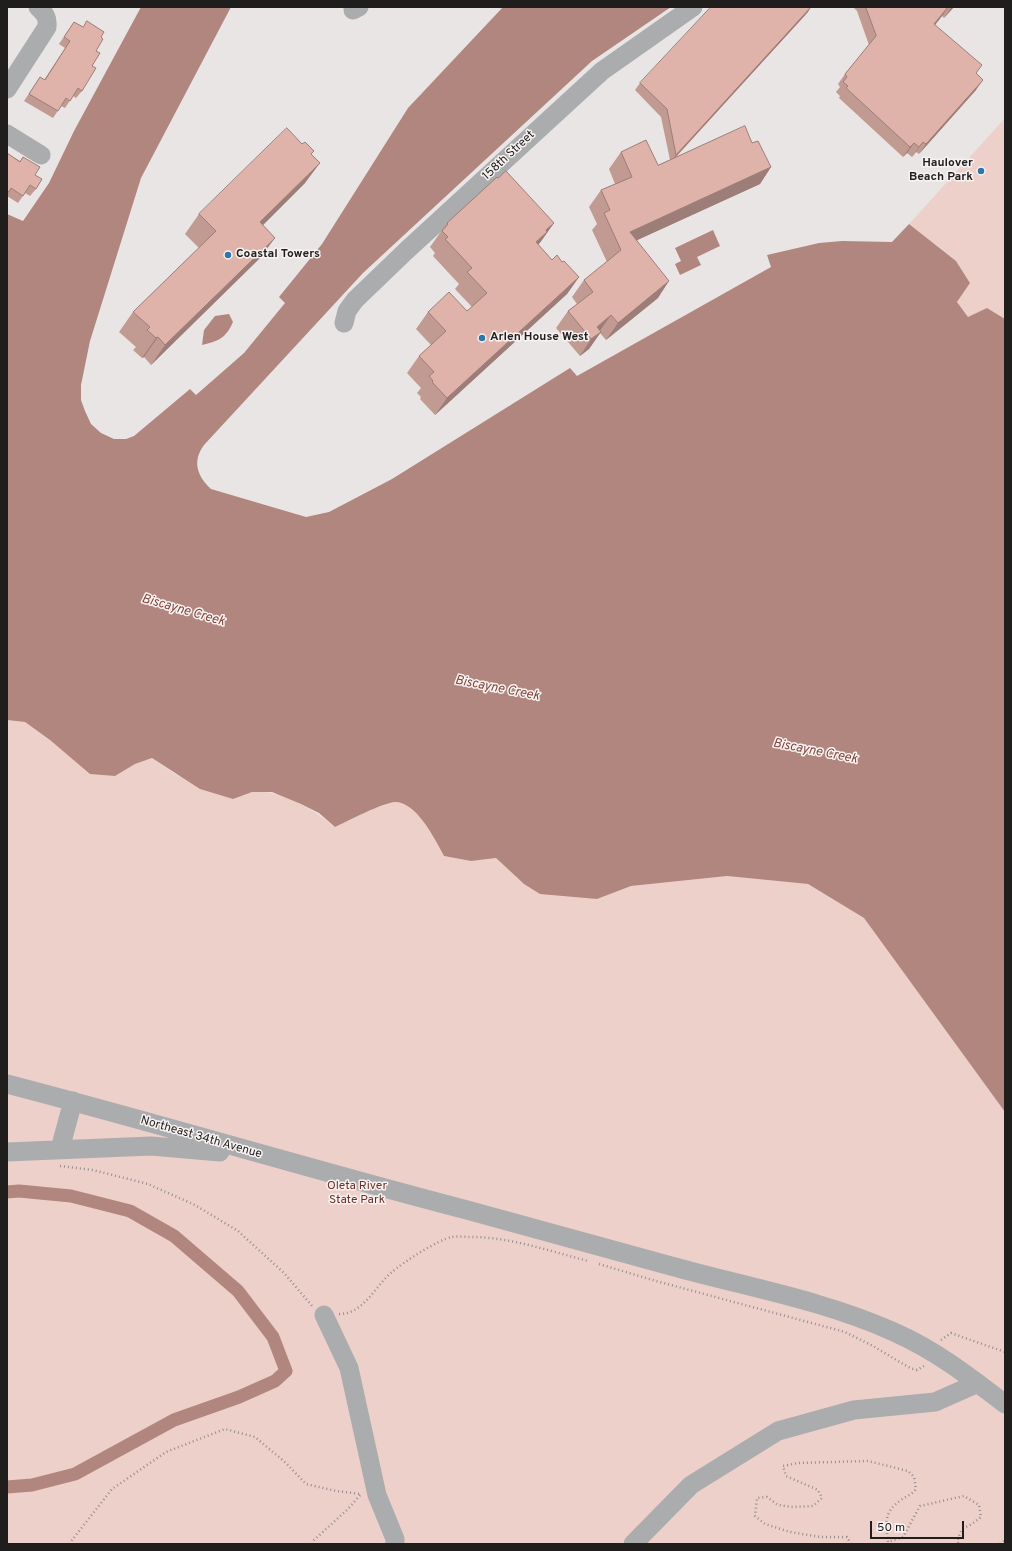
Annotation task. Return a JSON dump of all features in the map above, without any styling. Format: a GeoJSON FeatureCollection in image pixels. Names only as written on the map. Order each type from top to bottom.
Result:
{"type":"FeatureCollection","features":[{"type":"Feature","properties":{"kind":"street"},"geometry":{"type":"LineString","coordinates":[[7,90],[47,27],[45,14],[38,7]]}},
{"type":"Feature","properties":{"kind":"street"},"geometry":{"type":"LineString","coordinates":[[354,7],[353,10],[359,7]]}},
{"type":"Feature","properties":{"kind":"street","name":"158th Street"},"geometry":{"type":"LineString","coordinates":[[344,323],[351,305],[365,291],[602,71],[693,7]]}},
{"type":"Feature","properties":{"kind":"street"},"geometry":{"type":"LineString","coordinates":[[7,134],[40,155]]}},
{"type":"Feature","properties":{"kind":"street","name":"Northeast 34th Avenue"},"geometry":{"type":"LineString","coordinates":[[7,1084],[267,1157]]}},
{"type":"Feature","properties":{"kind":"street"},"geometry":{"type":"LineString","coordinates":[[59,1158],[73,1102]]}},
{"type":"Feature","properties":{"kind":"street","name":"Northeast 34th Avenue"},"geometry":{"type":"LineString","coordinates":[[9,1151],[59,1158],[151,1146],[267,1157]]}},
{"type":"Feature","properties":{"kind":"street"},"geometry":{"type":"LineString","coordinates":[[267,1157],[842,1311],[895,1332],[933,1352],[978,1383],[1005,1404]]}},
{"type":"Feature","properties":{"kind":"street"},"geometry":{"type":"LineString","coordinates":[[324,1315],[349,1368],[369,1494],[395,1539],[395,1544]]}},
{"type":"Feature","properties":{"kind":"street"},"geometry":{"type":"LineString","coordinates":[[633,1544],[691,1485],[778,1431],[854,1410],[935,1402],[978,1383]]}},
{"type":"Feature","properties":{"kind":"path"},"geometry":{"type":"LineString","coordinates":[[59,1158],[93,1170],[148,1184],[195,1204],[238,1231],[284,1272],[319,1313],[324,1315],[342,1314],[354,1311],[366,1301],[391,1272],[421,1252],[451,1237],[487,1237],[515,1242],[589,1261]]}},
{"type":"Feature","properties":{"kind":"path"},"geometry":{"type":"LineString","coordinates":[[596,1263],[656,1282],[845,1332],[873,1346],[910,1368],[917,1370],[924,1366],[941,1339],[951,1333],[1005,1352]]}},
{"type":"Feature","properties":{"kind":"path"},"geometry":{"type":"LineString","coordinates":[[69,1544],[112,1489],[166,1452],[225,1429],[255,1437],[286,1463],[306,1484],[336,1491],[369,1494]]}},
{"type":"Feature","properties":{"kind":"path"},"geometry":{"type":"LineString","coordinates":[[851,1544],[847,1537],[821,1536],[790,1532],[765,1524],[755,1516],[757,1498],[767,1497],[778,1505],[814,1506],[822,1498],[818,1490],[786,1476],[783,1466],[798,1463],[868,1461],[908,1471],[914,1477],[916,1489],[913,1493],[892,1507],[885,1520],[888,1542],[903,1536],[920,1506],[964,1496],[979,1506],[981,1518],[962,1529],[957,1541],[959,1544]]}},
{"type":"Feature","properties":{"kind":"path"},"geometry":{"type":"LineString","coordinates":[[312,1544],[313,1541],[348,1509],[369,1494]]}},
{"type":"Feature","properties":{"kind":"path"},"geometry":{"type":"LineString","coordinates":[[1000,1544],[1005,1540]]}},
{"type":"Feature","properties":{"kind":"green space","name":"Haulover Beach Park"},"geometry":{"type":"Polygon","coordinates":[[[1005,118],[1005,319],[987,308],[969,318],[957,302],[970,283],[956,261],[909,224],[1005,118]]]}},
{"type":"Feature","properties":{"kind":"green space","name":"Oleta River State Park"},"geometry":{"type":"Polygon","coordinates":[[[7,720],[25,722],[50,740],[115,776],[135,764],[152,758],[175,774],[233,799],[251,792],[264,792],[286,797],[317,814],[335,827],[384,805],[396,802],[404,804],[418,815],[436,841],[444,856],[471,861],[496,858],[524,884],[597,899],[631,886],[727,876],[808,884],[864,918],[1005,1112],[1005,1544],[7,1544],[7,720]]]}},
{"type":"Feature","properties":{"kind":"water","name":"Biscayne Creek"},"geometry":{"type":"Polygon","coordinates":[[[141,7],[231,7],[141,178],[90,341],[81,385],[81,400],[91,424],[101,433],[114,439],[126,439],[134,436],[190,389],[196,395],[244,353],[285,303],[279,297],[322,244],[408,108],[503,7],[671,7],[592,61],[363,273],[204,445],[200,451],[197,463],[199,474],[211,489],[306,517],[329,512],[392,479],[570,368],[577,376],[771,267],[767,255],[819,243],[842,241],[892,242],[909,224],[956,261],[970,283],[957,302],[968,317],[987,308],[1005,319],[1005,1112],[864,918],[808,884],[727,876],[631,886],[597,899],[540,894],[524,884],[496,858],[471,861],[444,856],[436,841],[418,815],[404,804],[396,802],[384,805],[335,827],[319,813],[272,792],[252,792],[233,799],[200,789],[152,758],[135,764],[115,776],[90,774],[50,740],[25,722],[7,720],[7,214],[23,221],[49,183],[74,131],[141,7]]]}},
{"type":"Feature","properties":{"kind":"water"},"geometry":{"type":"Polygon","coordinates":[[[713,230],[720,246],[697,257],[701,265],[680,275],[675,264],[681,261],[675,248],[713,230]]]}},
{"type":"Feature","properties":{"kind":"water"},"geometry":{"type":"Polygon","coordinates":[[[229,314],[233,322],[228,332],[213,342],[202,345],[204,330],[215,316],[229,314]]]}},
{"type":"Feature","properties":{"kind":"building"},"geometry":{"type":"Polygon","coordinates":[[[711,7],[811,7],[676,155],[667,109],[640,83],[711,7]]]}},
{"type":"Feature","properties":{"kind":"building"},"geometry":{"type":"Polygon","coordinates":[[[866,7],[948,7],[934,24],[982,65],[976,73],[983,80],[926,144],[923,142],[919,147],[914,143],[910,147],[846,88],[848,86],[843,82],[847,77],[845,74],[876,36],[866,7]]]}},
{"type":"Feature","properties":{"kind":"building"},"geometry":{"type":"Polygon","coordinates":[[[87,21],[104,32],[101,37],[103,39],[96,51],[100,53],[92,66],[96,68],[82,91],[78,88],[70,101],[66,98],[58,111],[29,94],[40,77],[45,80],[70,41],[64,37],[74,22],[83,27],[87,21]]]}},
{"type":"Feature","properties":{"kind":"building"},"geometry":{"type":"Polygon","coordinates":[[[745,126],[752,143],[758,141],[771,167],[630,232],[669,281],[618,323],[611,315],[597,327],[601,332],[591,339],[568,311],[593,292],[584,280],[621,250],[604,213],[610,210],[601,190],[632,177],[621,152],[646,140],[658,165],[745,126]]]}},
{"type":"Feature","properties":{"kind":"building","name":"Coastal Towers"},"geometry":{"type":"Polygon","coordinates":[[[287,128],[302,144],[305,142],[314,151],[311,154],[320,163],[260,222],[275,238],[165,345],[158,337],[156,338],[147,330],[150,327],[133,312],[216,231],[199,214],[287,128]]]}},
{"type":"Feature","properties":{"kind":"building"},"geometry":{"type":"Polygon","coordinates":[[[7,153],[20,162],[23,157],[40,167],[35,175],[42,179],[36,189],[30,185],[23,196],[11,188],[9,192],[7,191],[7,153]]]}},
{"type":"Feature","properties":{"kind":"building"},"geometry":{"type":"Polygon","coordinates":[[[506,171],[554,223],[536,242],[552,260],[557,255],[562,262],[564,261],[579,277],[447,398],[432,382],[433,381],[429,376],[434,372],[419,356],[446,331],[428,312],[449,292],[467,311],[487,293],[467,272],[472,268],[445,239],[448,237],[442,231],[448,224],[447,223],[497,177],[498,178],[506,171]]]}},
{"type":"Feature","properties":{"kind":"waterway"},"geometry":{"type":"LineString","coordinates":[[7,1192],[19,1191],[71,1196],[130,1211],[174,1236],[238,1291],[273,1337],[286,1371],[275,1381],[239,1397],[174,1420],[75,1474],[32,1485],[7,1487]]}},
{"type":"Feature","properties":{"kind":"place","name":"Haulover Beach Park"},"geometry":{"type":"Point","coordinates":[981,171]}},
{"type":"Feature","properties":{"kind":"place","name":"Coastal Towers"},"geometry":{"type":"Point","coordinates":[228,255]}},
{"type":"Feature","properties":{"kind":"place","name":"Arlen House West"},"geometry":{"type":"Point","coordinates":[482,338]}}]}
